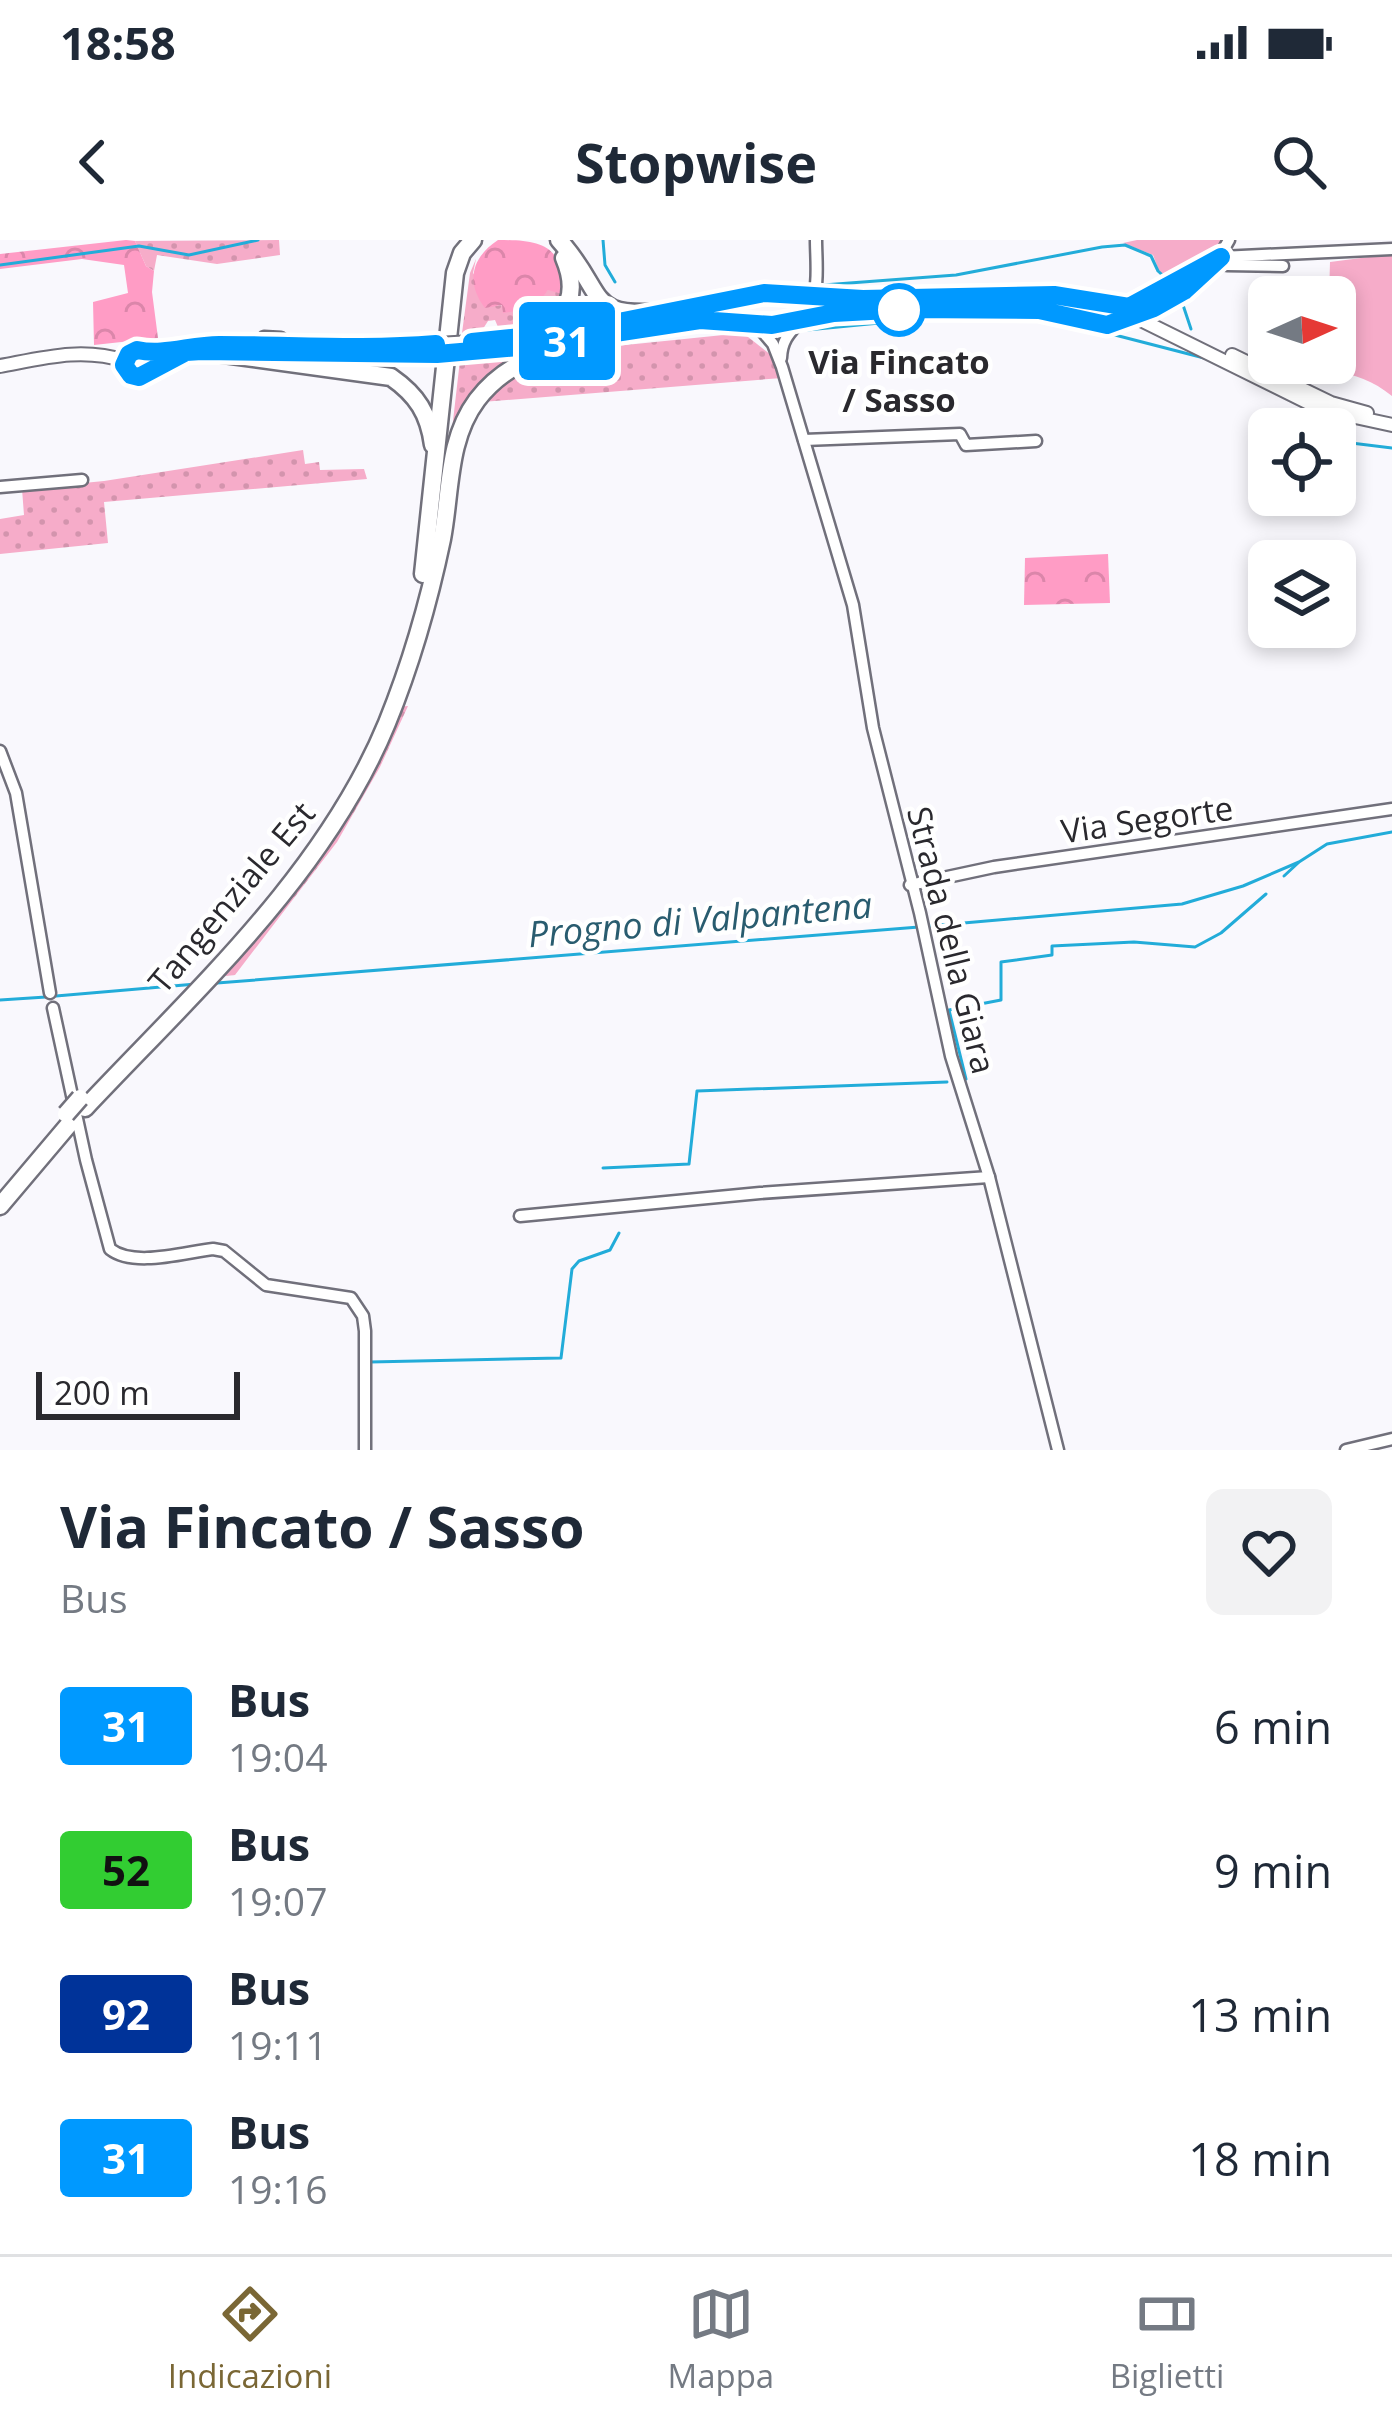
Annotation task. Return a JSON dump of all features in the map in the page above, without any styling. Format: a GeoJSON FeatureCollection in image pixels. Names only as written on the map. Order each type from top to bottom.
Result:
{"type":"FeatureCollection","features":[{"type":"Feature","properties":{"kind":"highway"},"geometry":{"type":"LineString","coordinates":[[429,572],[455,273],[473,240]]}},
{"type":"Feature","properties":{"kind":"highway"},"geometry":{"type":"LineString","coordinates":[[429,572],[465,277],[475,249],[487,240]]}},
{"type":"Feature","properties":{"kind":"highway"},"geometry":{"type":"LineString","coordinates":[[506,339],[545,330],[566,306],[570,272],[548,240]]}},
{"type":"Feature","properties":{"kind":"highway"},"geometry":{"type":"LineString","coordinates":[[559,240],[602,305],[624,314],[676,311]]}},
{"type":"Feature","properties":{"kind":"highway"},"geometry":{"type":"LineString","coordinates":[[429,572],[458,435],[490,384],[551,348],[631,330]]}},
{"type":"Feature","properties":{"kind":"highway"},"geometry":{"type":"LineString","coordinates":[[202,351],[375,372],[391,377],[416,396],[433,442],[429,572]]}},
{"type":"Feature","properties":{"kind":"highway","name":"Tangenziale Est"},"geometry":{"type":"LineString","coordinates":[[0,1190],[315,852],[386,726],[429,572]]}},
{"type":"Feature","properties":{"kind":"highway","name":"Tangenziale Est"},"geometry":{"type":"LineString","coordinates":[[0,1206],[68,1118]]}},
{"type":"Feature","properties":{"kind":"main road"},"geometry":{"type":"LineString","coordinates":[[472,346],[764,293],[863,299],[1021,294],[1133,312],[1297,388],[1392,421]]}},
{"type":"Feature","properties":{"kind":"main road"},"geometry":{"type":"LineString","coordinates":[[756,324],[751,307],[764,293]]}},
{"type":"Feature","properties":{"kind":"main road"},"geometry":{"type":"LineString","coordinates":[[785,293],[799,303],[796,322]]}},
{"type":"Feature","properties":{"kind":"main road"},"geometry":{"type":"LineString","coordinates":[[437,349],[186,352],[144,376],[125,369],[134,350],[149,355],[202,346],[437,349],[700,320],[796,322],[834,313],[1071,300],[1141,320],[1323,410],[1392,421]]}},
{"type":"Feature","properties":{"kind":"main road"},"geometry":{"type":"LineString","coordinates":[[0,366],[66,352],[125,361]]}},
{"type":"Feature","properties":{"kind":"main road"},"geometry":{"type":"LineString","coordinates":[[149,355],[150,371]]}},
{"type":"Feature","properties":{"kind":"street"},"geometry":{"type":"LineString","coordinates":[[782,367],[782,346],[808,311],[814,294],[816,240]]}},
{"type":"Feature","properties":{"kind":"street"},"geometry":{"type":"LineString","coordinates":[[1154,308],[1184,291],[1221,257],[1229,240]]}},
{"type":"Feature","properties":{"kind":"street"},"geometry":{"type":"LineString","coordinates":[[1071,300],[1135,305],[1221,257],[1392,249]]}},
{"type":"Feature","properties":{"kind":"street"},"geometry":{"type":"LineString","coordinates":[[1221,257],[1227,265],[1283,266]]}},
{"type":"Feature","properties":{"kind":"street"},"geometry":{"type":"LineString","coordinates":[[907,309],[1039,310],[1093,324],[1121,323]]}},
{"type":"Feature","properties":{"kind":"street","name":"Strada della Giara"},"geometry":{"type":"LineString","coordinates":[[756,324],[773,344],[782,367],[853,605],[873,728],[951,1056],[989,1178],[1058,1450]]}},
{"type":"Feature","properties":{"kind":"street"},"geometry":{"type":"LineString","coordinates":[[266,347],[264,337],[281,338]]}},
{"type":"Feature","properties":{"kind":"street"},"geometry":{"type":"LineString","coordinates":[[805,440],[960,434],[966,445],[1036,440]]}},
{"type":"Feature","properties":{"kind":"street"},"geometry":{"type":"LineString","coordinates":[[0,487],[82,480]]}},
{"type":"Feature","properties":{"kind":"street"},"geometry":{"type":"LineString","coordinates":[[0,751],[16,793],[49,990]]}},
{"type":"Feature","properties":{"kind":"street","name":"Via Segorte"},"geometry":{"type":"LineString","coordinates":[[910,885],[994,867],[1392,809]]}},
{"type":"Feature","properties":{"kind":"street"},"geometry":{"type":"LineString","coordinates":[[53,1008],[110,1249],[132,1258],[224,1251],[266,1286],[351,1298],[363,1316],[365,1331],[365,1450]]}},
{"type":"Feature","properties":{"kind":"street"},"geometry":{"type":"LineString","coordinates":[[520,1216],[989,1178]]}},
{"type":"Feature","properties":{"kind":"street"},"geometry":{"type":"LineString","coordinates":[[1346,1450],[1392,1439]]}},
{"type":"Feature","properties":{"kind":"shaded area"},"geometry":{"type":"Polygon","coordinates":[[[279,240],[280,255],[217,264],[157,255],[154,271],[146,266],[135,241],[279,240]]]}},
{"type":"Feature","properties":{"kind":"shaded area"},"geometry":{"type":"Polygon","coordinates":[[[1224,240],[1218,252],[1172,281],[1159,271],[1153,255],[1123,243],[1224,240]]]}},
{"type":"Feature","properties":{"kind":"shaded area"},"geometry":{"type":"Polygon","coordinates":[[[1392,254],[1392,396],[1356,377],[1356,276],[1330,276],[1330,262],[1392,254]]]}},
{"type":"Feature","properties":{"kind":"shaded area"},"geometry":{"type":"Polygon","coordinates":[[[476,259],[473,273],[495,306],[503,305],[503,312],[543,296],[563,269],[564,297],[548,323],[501,334],[495,320],[488,321],[481,332],[462,333],[470,273],[476,259]]]}},
{"type":"Feature","properties":{"kind":"shaded area"},"geometry":{"type":"Polygon","coordinates":[[[743,333],[771,355],[782,378],[482,402],[510,376],[557,352],[743,333]]]}},
{"type":"Feature","properties":{"kind":"shaded area"},"geometry":{"type":"Polygon","coordinates":[[[535,351],[519,359],[450,447],[460,360],[535,351]]]}},
{"type":"Feature","properties":{"kind":"shaded area"},"geometry":{"type":"Polygon","coordinates":[[[303,450],[305,464],[319,462],[320,470],[364,469],[367,479],[104,502],[108,543],[0,554],[0,519],[24,515],[22,489],[303,450]]]}},
{"type":"Feature","properties":{"kind":"shaded area"},"geometry":{"type":"Polygon","coordinates":[[[408,706],[337,842],[235,975],[209,978],[271,910],[396,707],[408,706]]]}},
{"type":"Feature","properties":{"kind":"green space"},"geometry":{"type":"Polygon","coordinates":[[[498,240],[547,248],[559,264],[562,294],[548,290],[543,297],[545,307],[503,313],[502,305],[485,308],[475,289],[474,271],[482,254],[498,240]]]}},
{"type":"Feature","properties":{"kind":"green space"},"geometry":{"type":"Polygon","coordinates":[[[135,241],[146,266],[154,271],[158,338],[94,345],[93,302],[128,293],[124,265],[82,259],[0,269],[0,254],[135,241]]]}},
{"type":"Feature","properties":{"kind":"green space"},"geometry":{"type":"Polygon","coordinates":[[[1108,554],[1110,603],[1024,605],[1025,558],[1108,554]]]}},
{"type":"Feature","properties":{"kind":"waterway"},"geometry":{"type":"LineString","coordinates":[[0,265],[139,246],[189,255],[258,240]]}},
{"type":"Feature","properties":{"kind":"waterway"},"geometry":{"type":"LineString","coordinates":[[603,240],[605,265],[615,282]]}},
{"type":"Feature","properties":{"kind":"waterway"},"geometry":{"type":"LineString","coordinates":[[823,285],[956,275],[1125,245],[1151,256],[1171,283]]}},
{"type":"Feature","properties":{"kind":"waterway"},"geometry":{"type":"LineString","coordinates":[[1182,302],[1191,329]]}},
{"type":"Feature","properties":{"kind":"waterway"},"geometry":{"type":"LineString","coordinates":[[807,330],[921,319],[1052,318]]}},
{"type":"Feature","properties":{"kind":"waterway"},"geometry":{"type":"LineString","coordinates":[[1084,327],[1208,359]]}},
{"type":"Feature","properties":{"kind":"waterway"},"geometry":{"type":"LineString","coordinates":[[1356,444],[1392,448]]}},
{"type":"Feature","properties":{"kind":"waterway","name":"Progno di Valpantena"},"geometry":{"type":"LineString","coordinates":[[929,926],[1182,904],[1243,886],[1327,844],[1392,832]]}},
{"type":"Feature","properties":{"kind":"waterway","name":"Progno di Valpantena"},"geometry":{"type":"LineString","coordinates":[[1284,876],[1298,863]]}},
{"type":"Feature","properties":{"kind":"waterway"},"geometry":{"type":"LineString","coordinates":[[966,1079],[949,1010],[1001,1000],[1001,962],[1052,955],[1052,946],[1134,942],[1195,947],[1221,933],[1266,894]]}},
{"type":"Feature","properties":{"kind":"waterway","name":"Progno di Valpantena"},"geometry":{"type":"LineString","coordinates":[[217,983],[919,927]]}},
{"type":"Feature","properties":{"kind":"waterway","name":"Progno di Valpantena"},"geometry":{"type":"LineString","coordinates":[[56,996],[196,984]]}},
{"type":"Feature","properties":{"kind":"waterway","name":"Progno di Valpantena"},"geometry":{"type":"LineString","coordinates":[[0,1000],[46,997]]}},
{"type":"Feature","properties":{"kind":"waterway"},"geometry":{"type":"LineString","coordinates":[[603,1168],[689,1164],[697,1091],[947,1082]]}},
{"type":"Feature","properties":{"kind":"waterway"},"geometry":{"type":"LineString","coordinates":[[370,1362],[561,1358],[572,1269],[579,1261],[610,1250],[619,1233]]}},
{"type":"Feature","properties":{"kind":"bus line","name":"31"},"geometry":{"type":"LineString","coordinates":[[436,344],[359,350],[222,345],[149,355],[137,350],[126,357],[124,365],[139,377],[186,352],[437,354],[530,346],[700,320],[772,325],[875,310],[1039,310],[1107,325],[1121,323],[1184,291],[1221,257],[1129,307],[1054,295],[863,299],[764,293],[739,302],[568,332],[472,342]]}},
{"type":"Feature","properties":{"kind":"place","name":"Via Fincato / Sasso"},"geometry":{"type":"Point","coordinates":[899,310]}}]}
